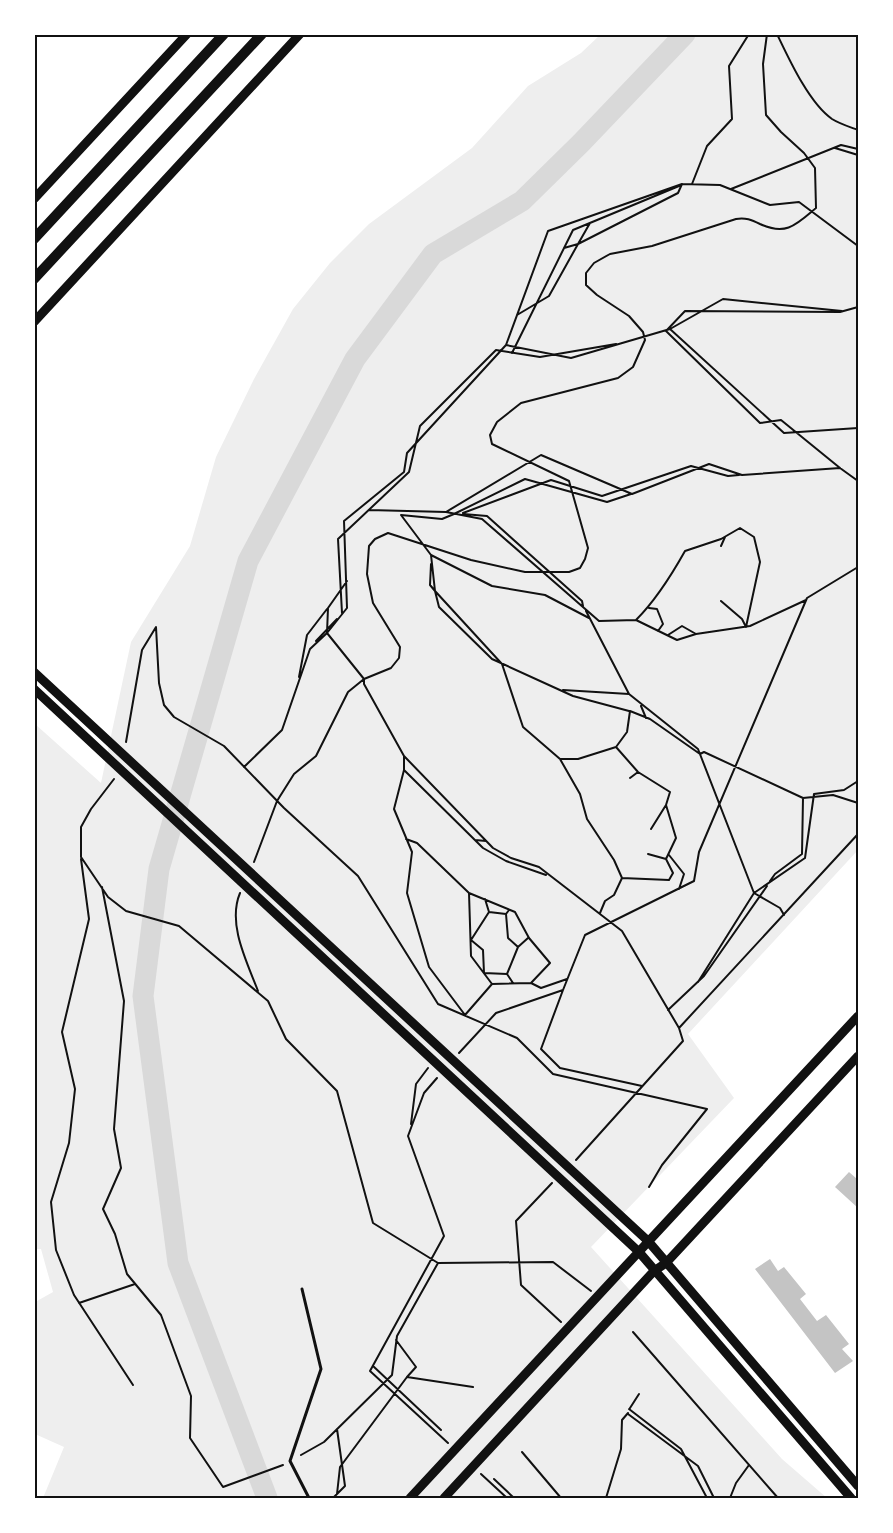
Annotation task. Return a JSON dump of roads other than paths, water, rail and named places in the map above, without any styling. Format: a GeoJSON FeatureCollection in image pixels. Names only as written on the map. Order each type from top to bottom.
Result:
{"type":"FeatureCollection","features":[{"type":"Feature","properties":{"kind":"main road"},"geometry":{"type":"LineString","coordinates":[[34,199],[187,34]]}},
{"type":"Feature","properties":{"kind":"main road"},"geometry":{"type":"LineString","coordinates":[[34,239],[224,34]]}},
{"type":"Feature","properties":{"kind":"main road"},"geometry":{"type":"LineString","coordinates":[[34,279],[262,34]]}},
{"type":"Feature","properties":{"kind":"main road"},"geometry":{"type":"LineString","coordinates":[[34,322],[300,34]]}},
{"type":"Feature","properties":{"kind":"main road"},"geometry":{"type":"LineString","coordinates":[[34,672],[648,1241],[858,1486]]}},
{"type":"Feature","properties":{"kind":"main road"},"geometry":{"type":"LineString","coordinates":[[34,689],[639,1252],[851,1498]]}},
{"type":"Feature","properties":{"kind":"main road"},"geometry":{"type":"LineString","coordinates":[[410,1498],[858,1016]]}},
{"type":"Feature","properties":{"kind":"main road"},"geometry":{"type":"LineString","coordinates":[[444,1498],[654,1271],[666,1263],[858,1056]]}},
{"type":"Feature","properties":{"kind":"lane"},"geometry":{"type":"LineString","coordinates":[[302,1289],[321,1369],[290,1461],[309,1498]]}},
{"type":"Feature","properties":{"kind":"waterway"},"geometry":{"type":"LineString","coordinates":[[267,1498],[178,1263],[143,996],[159,869],[248,561],[355,359],[433,254],[522,201],[685,34]]}}]}
